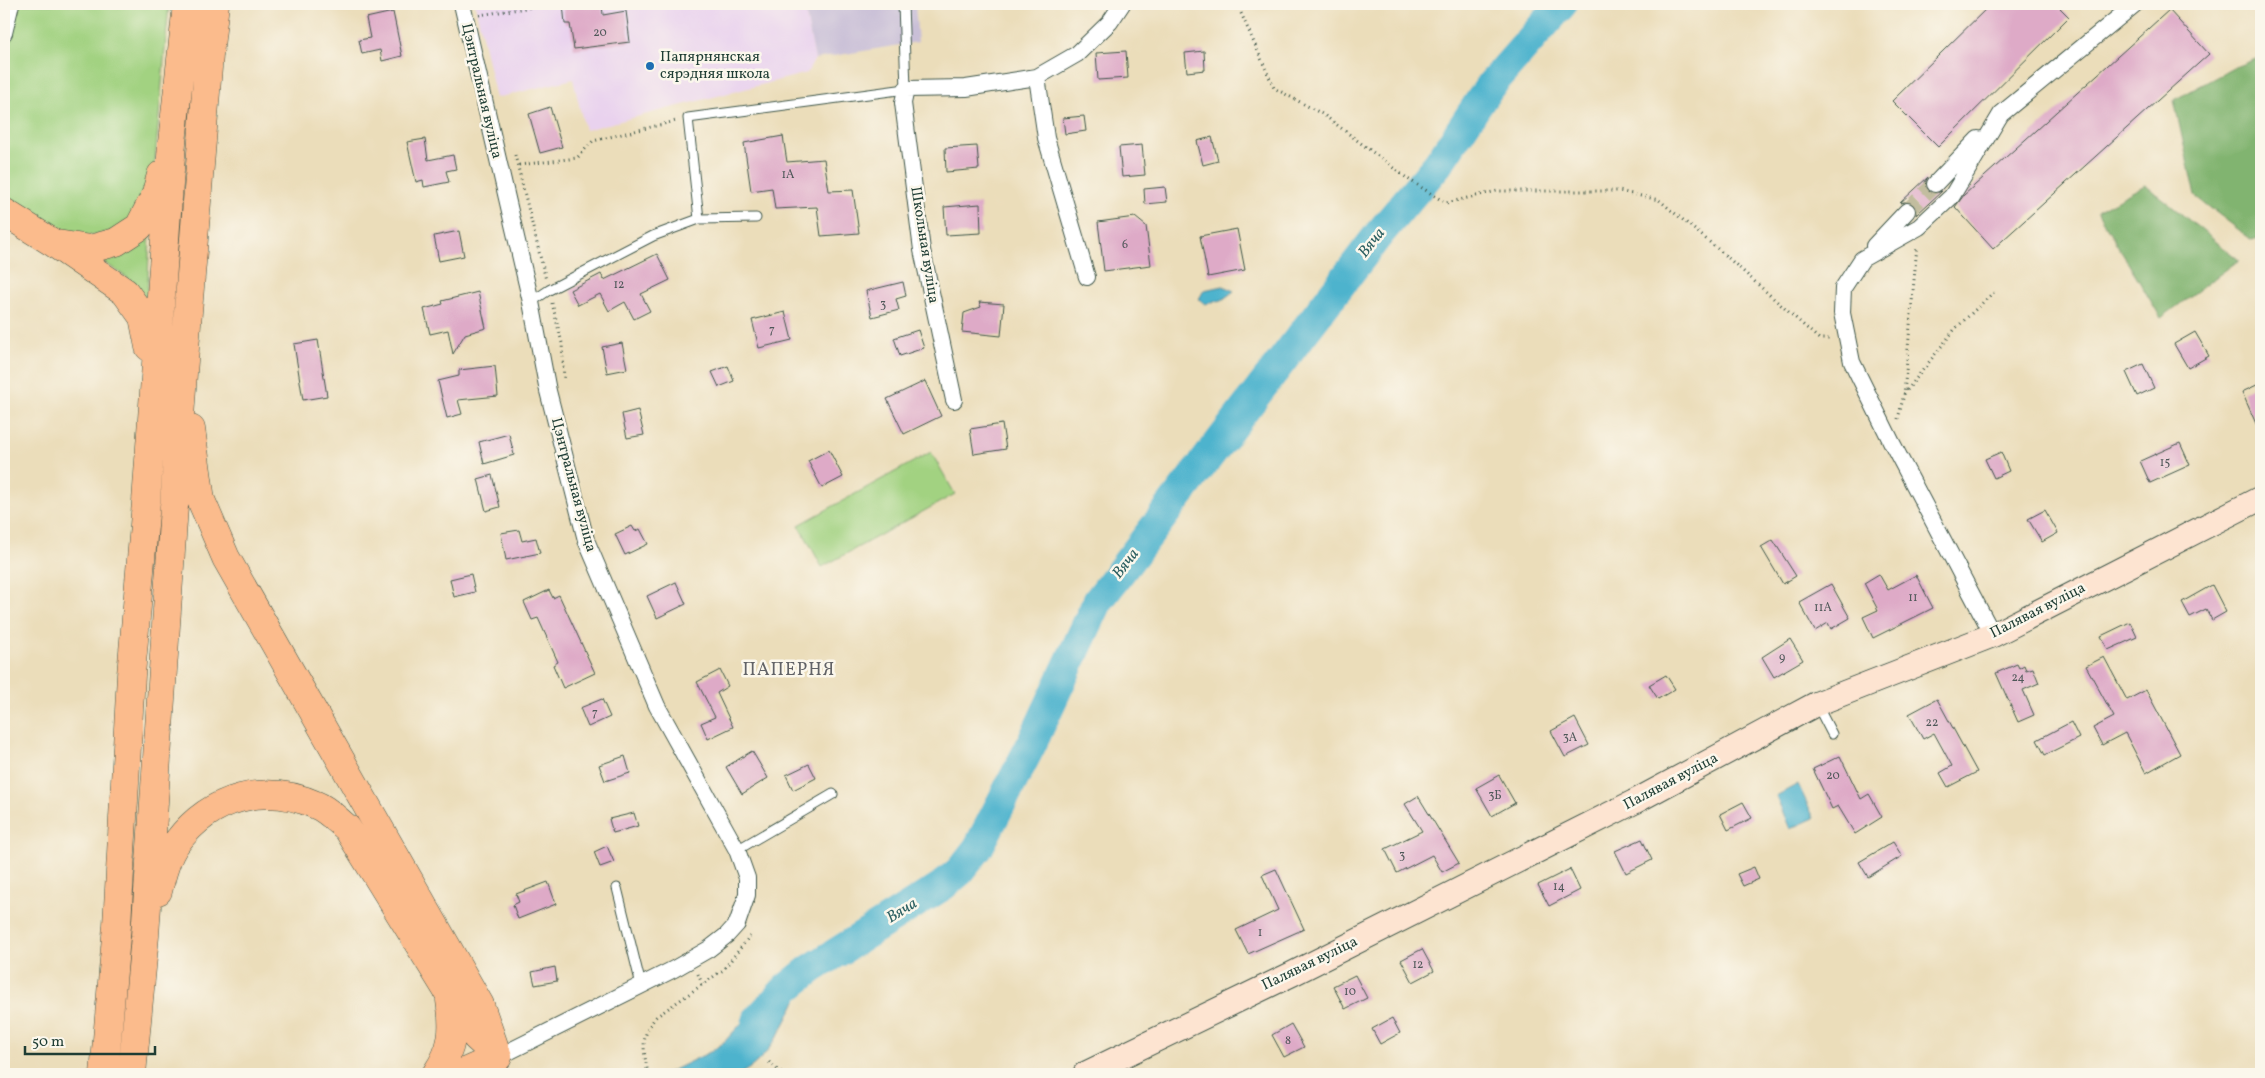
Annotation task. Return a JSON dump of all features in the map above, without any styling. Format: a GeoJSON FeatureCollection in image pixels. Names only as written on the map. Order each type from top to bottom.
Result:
{"type":"FeatureCollection","features":[{"type":"Feature","properties":{"kind":"highway"},"geometry":{"type":"LineString","coordinates":[[104,1074],[117,925],[131,675],[146,502],[172,142],[187,4]]}},
{"type":"Feature","properties":{"kind":"highway"},"geometry":{"type":"LineString","coordinates":[[132,1074],[146,936],[183,373],[209,55],[215,4]]}},
{"type":"Feature","properties":{"kind":"highway"},"geometry":{"type":"LineString","coordinates":[[55,244],[90,249],[116,242],[139,227],[155,196],[172,142]]}},
{"type":"Feature","properties":{"kind":"highway"},"geometry":{"type":"LineString","coordinates":[[4,212],[125,292],[143,317],[148,339],[153,391]]}},
{"type":"Feature","properties":{"kind":"highway"},"geometry":{"type":"LineString","coordinates":[[183,373],[201,500],[226,558],[480,1005],[498,1056]]}},
{"type":"Feature","properties":{"kind":"highway"},"geometry":{"type":"LineString","coordinates":[[146,936],[163,874],[176,843],[202,815],[234,798],[251,795],[285,795],[318,805],[346,828],[476,1037],[498,1056]]}},
{"type":"Feature","properties":{"kind":"highway"},"geometry":{"type":"LineString","coordinates":[[436,1074],[450,1046],[453,1033],[454,1016],[449,994]]}},
{"type":"Feature","properties":{"kind":"highway"},"geometry":{"type":"LineString","coordinates":[[460,1074],[498,1056]]}},
{"type":"Feature","properties":{"kind":"main road","name":"Палявая вуліца"},"geometry":{"type":"LineString","coordinates":[[1085,1074],[1300,970],[1634,802],[1816,704],[1992,635],[2261,498]]}},
{"type":"Feature","properties":{"kind":"street"},"geometry":{"type":"LineString","coordinates":[[4,33],[11,4]]}},
{"type":"Feature","properties":{"kind":"street"},"geometry":{"type":"LineString","coordinates":[[906,89],[966,88],[1037,77],[1077,54],[1110,22],[1122,4]]}},
{"type":"Feature","properties":{"kind":"street"},"geometry":{"type":"LineString","coordinates":[[1935,184],[2001,114],[2135,4]]}},
{"type":"Feature","properties":{"kind":"street","name":"Цэнтральная вуліца"},"geometry":{"type":"LineString","coordinates":[[463,10],[530,302],[548,391],[589,549],[657,706],[738,850],[747,878],[747,895],[737,924],[727,935],[692,960],[641,985]]}},
{"type":"Feature","properties":{"kind":"street"},"geometry":{"type":"LineString","coordinates":[[1037,77],[1046,138],[1088,277]]}},
{"type":"Feature","properties":{"kind":"street","name":"Школьная вуліца"},"geometry":{"type":"LineString","coordinates":[[906,89],[903,103],[922,250],[954,400]]}},
{"type":"Feature","properties":{"kind":"street"},"geometry":{"type":"LineString","coordinates":[[1862,259],[1919,227],[1952,196],[2001,114]]}},
{"type":"Feature","properties":{"kind":"street"},"geometry":{"type":"LineString","coordinates":[[1908,211],[1862,259],[1843,288],[1842,313],[1852,362],[1992,635]]}},
{"type":"Feature","properties":{"kind":"street"},"geometry":{"type":"LineString","coordinates":[[498,1056],[641,985]]}},
{"type":"Feature","properties":{"kind":"lane"},"geometry":{"type":"LineString","coordinates":[[698,219],[688,118],[906,89],[903,4]]}},
{"type":"Feature","properties":{"kind":"lane"},"geometry":{"type":"LineString","coordinates":[[530,302],[549,290],[653,236],[698,219],[756,218]]}},
{"type":"Feature","properties":{"kind":"lane"},"geometry":{"type":"LineString","coordinates":[[1816,704],[1832,734]]}},
{"type":"Feature","properties":{"kind":"lane"},"geometry":{"type":"LineString","coordinates":[[738,850],[833,794]]}},
{"type":"Feature","properties":{"kind":"lane"},"geometry":{"type":"LineString","coordinates":[[616,888],[641,985]]}},
{"type":"Feature","properties":{"kind":"path"},"geometry":{"type":"LineString","coordinates":[[463,10],[554,4]]}},
{"type":"Feature","properties":{"kind":"path"},"geometry":{"type":"LineString","coordinates":[[1237,4],[1274,88],[1324,114],[1408,179],[1446,203],[1497,191],[1619,190],[1659,200],[1820,339],[1848,339]]}},
{"type":"Feature","properties":{"kind":"path"},"geometry":{"type":"LineString","coordinates":[[519,165],[576,158],[593,141],[688,118]]}},
{"type":"Feature","properties":{"kind":"path"},"geometry":{"type":"LineString","coordinates":[[1892,443],[1904,394],[1919,227]]}},
{"type":"Feature","properties":{"kind":"path"},"geometry":{"type":"LineString","coordinates":[[549,290],[562,343],[564,383]]}},
{"type":"Feature","properties":{"kind":"path"},"geometry":{"type":"LineString","coordinates":[[1904,394],[1955,329],[1995,291]]}},
{"type":"Feature","properties":{"kind":"path"},"geometry":{"type":"LineString","coordinates":[[644,1056],[648,1074]]}},
{"type":"Feature","properties":{"kind":"path"},"geometry":{"type":"LineString","coordinates":[[769,1062],[782,1074]]}},
{"type":"Feature","properties":{"kind":"shaded area","name":"Папярнянская сярэдняя школа"},"geometry":{"type":"Polygon","coordinates":[[[475,4],[804,4],[815,59],[807,73],[585,130],[573,79],[496,98],[475,4]]]}},
{"type":"Feature","properties":{"kind":"shaded area"},"geometry":{"type":"Polygon","coordinates":[[[804,4],[915,4],[918,42],[815,59],[804,4]]]}},
{"type":"Feature","properties":{"kind":"green space"},"geometry":{"type":"Polygon","coordinates":[[[18,4],[169,4],[154,171],[126,229],[74,238],[54,229],[4,197],[4,66],[18,4]]]}},
{"type":"Feature","properties":{"kind":"green space"},"geometry":{"type":"Polygon","coordinates":[[[2261,57],[2261,237],[2252,240],[2195,196],[2174,100],[2235,67],[2261,57]]]}},
{"type":"Feature","properties":{"kind":"green space"},"geometry":{"type":"Polygon","coordinates":[[[2145,185],[2239,260],[2161,318],[2097,211],[2145,185]]]}},
{"type":"Feature","properties":{"kind":"green space"},"geometry":{"type":"Polygon","coordinates":[[[150,231],[147,300],[129,279],[96,257],[150,231]]]}},
{"type":"Feature","properties":{"kind":"green space"},"geometry":{"type":"Polygon","coordinates":[[[931,452],[955,494],[822,567],[799,525],[931,452]]]}},
{"type":"Feature","properties":{"kind":"water"},"geometry":{"type":"Polygon","coordinates":[[[1223,286],[1234,291],[1222,300],[1205,304],[1199,299],[1204,290],[1223,286]]]}},
{"type":"Feature","properties":{"kind":"water"},"geometry":{"type":"Polygon","coordinates":[[[1798,784],[1814,818],[1790,829],[1776,796],[1798,784]]]}},
{"type":"Feature","properties":{"kind":"water"},"geometry":{"type":"Polygon","coordinates":[[[811,969],[773,1043],[752,1067],[739,1074],[665,1074],[712,1051],[725,1041],[762,1001],[787,988],[811,969]]]}},
{"type":"Feature","properties":{"kind":"building"},"geometry":{"type":"Polygon","coordinates":[[[563,4],[602,4],[603,15],[626,11],[630,42],[574,49],[570,24],[565,24],[563,4]]]}},
{"type":"Feature","properties":{"kind":"building"},"geometry":{"type":"Polygon","coordinates":[[[1991,4],[2056,4],[2069,17],[1938,147],[1892,101],[1991,4]]]}},
{"type":"Feature","properties":{"kind":"building"},"geometry":{"type":"Polygon","coordinates":[[[2169,10],[2209,54],[1993,249],[1955,207],[1964,195],[2169,10]]]}},
{"type":"Feature","properties":{"kind":"building"},"geometry":{"type":"Polygon","coordinates":[[[393,12],[402,56],[382,61],[380,50],[362,54],[359,40],[370,38],[366,18],[393,12]]]}},
{"type":"Feature","properties":{"kind":"building"},"geometry":{"type":"Polygon","coordinates":[[[1126,51],[1128,78],[1098,80],[1096,53],[1126,51]]]}},
{"type":"Feature","properties":{"kind":"building"},"geometry":{"type":"Polygon","coordinates":[[[1204,51],[1205,70],[1187,72],[1185,53],[1204,51]]]}},
{"type":"Feature","properties":{"kind":"building"},"geometry":{"type":"Polygon","coordinates":[[[550,107],[562,147],[540,153],[529,114],[550,107]]]}},
{"type":"Feature","properties":{"kind":"building"},"geometry":{"type":"Polygon","coordinates":[[[1084,116],[1086,131],[1065,134],[1063,118],[1084,116]]]}},
{"type":"Feature","properties":{"kind":"building"},"geometry":{"type":"Polygon","coordinates":[[[783,136],[787,162],[824,159],[829,191],[853,190],[859,233],[821,236],[817,207],[775,209],[772,188],[751,191],[744,143],[783,136]]]}},
{"type":"Feature","properties":{"kind":"building"},"geometry":{"type":"Polygon","coordinates":[[[1212,137],[1218,161],[1203,165],[1197,141],[1212,137]]]}},
{"type":"Feature","properties":{"kind":"building"},"geometry":{"type":"Polygon","coordinates":[[[425,139],[428,160],[453,155],[456,169],[446,171],[449,182],[424,187],[423,180],[416,182],[407,142],[425,139]]]}},
{"type":"Feature","properties":{"kind":"building"},"geometry":{"type":"Polygon","coordinates":[[[1142,145],[1145,175],[1122,177],[1119,147],[1142,145]]]}},
{"type":"Feature","properties":{"kind":"building"},"geometry":{"type":"Polygon","coordinates":[[[977,146],[979,169],[946,172],[945,148],[977,146]]]}},
{"type":"Feature","properties":{"kind":"building"},"geometry":{"type":"Polygon","coordinates":[[[1928,177],[1925,182],[1928,191],[1933,194],[1942,191],[1916,215],[1917,209],[1913,203],[1909,201],[1900,203],[1928,177]]]}},
{"type":"Feature","properties":{"kind":"building"},"geometry":{"type":"Polygon","coordinates":[[[1165,187],[1167,202],[1145,204],[1144,189],[1165,187]]]}},
{"type":"Feature","properties":{"kind":"building"},"geometry":{"type":"Polygon","coordinates":[[[980,204],[981,233],[946,235],[944,207],[980,204]]]}},
{"type":"Feature","properties":{"kind":"building"},"geometry":{"type":"Polygon","coordinates":[[[1135,217],[1146,226],[1151,265],[1104,271],[1098,222],[1135,217]]]}},
{"type":"Feature","properties":{"kind":"building"},"geometry":{"type":"Polygon","coordinates":[[[1237,229],[1245,270],[1208,277],[1200,236],[1237,229]]]}},
{"type":"Feature","properties":{"kind":"building"},"geometry":{"type":"Polygon","coordinates":[[[459,231],[464,256],[439,261],[434,236],[459,231]]]}},
{"type":"Feature","properties":{"kind":"building"},"geometry":{"type":"Polygon","coordinates":[[[657,254],[670,280],[641,294],[650,311],[634,319],[625,302],[609,311],[600,294],[578,305],[570,290],[601,274],[604,280],[657,254]]]}},
{"type":"Feature","properties":{"kind":"building"},"geometry":{"type":"Polygon","coordinates":[[[903,282],[906,296],[896,299],[899,310],[872,317],[866,291],[903,282]]]}},
{"type":"Feature","properties":{"kind":"building"},"geometry":{"type":"Polygon","coordinates":[[[478,292],[486,328],[465,334],[453,354],[448,330],[430,334],[424,309],[443,304],[442,301],[478,292]]]}},
{"type":"Feature","properties":{"kind":"building"},"geometry":{"type":"Polygon","coordinates":[[[979,302],[1004,304],[1001,336],[962,332],[964,313],[981,307],[979,302]]]}},
{"type":"Feature","properties":{"kind":"building"},"geometry":{"type":"Polygon","coordinates":[[[785,312],[792,340],[759,348],[752,320],[785,312]]]}},
{"type":"Feature","properties":{"kind":"building"},"geometry":{"type":"Polygon","coordinates":[[[918,330],[924,348],[900,356],[894,338],[918,330]]]}},
{"type":"Feature","properties":{"kind":"building"},"geometry":{"type":"Polygon","coordinates":[[[2195,332],[2209,356],[2188,368],[2174,344],[2195,332]]]}},
{"type":"Feature","properties":{"kind":"building"},"geometry":{"type":"Polygon","coordinates":[[[318,340],[327,396],[303,400],[294,344],[318,340]]]}},
{"type":"Feature","properties":{"kind":"building"},"geometry":{"type":"Polygon","coordinates":[[[622,343],[627,369],[607,373],[602,347],[622,343]]]}},
{"type":"Feature","properties":{"kind":"building"},"geometry":{"type":"Polygon","coordinates":[[[2143,364],[2154,388],[2137,396],[2126,372],[2143,364]]]}},
{"type":"Feature","properties":{"kind":"building"},"geometry":{"type":"Polygon","coordinates":[[[495,366],[498,396],[458,400],[462,414],[447,418],[438,381],[459,376],[459,370],[495,366]]]}},
{"type":"Feature","properties":{"kind":"building"},"geometry":{"type":"Polygon","coordinates":[[[728,366],[734,381],[719,387],[712,372],[728,366]]]}},
{"type":"Feature","properties":{"kind":"building"},"geometry":{"type":"Polygon","coordinates":[[[925,381],[941,416],[904,434],[887,399],[925,381]]]}},
{"type":"Feature","properties":{"kind":"building"},"geometry":{"type":"Polygon","coordinates":[[[2261,383],[2261,435],[2242,392],[2261,383]]]}},
{"type":"Feature","properties":{"kind":"building"},"geometry":{"type":"Polygon","coordinates":[[[638,410],[644,435],[627,438],[622,414],[638,410]]]}},
{"type":"Feature","properties":{"kind":"building"},"geometry":{"type":"Polygon","coordinates":[[[1002,424],[1006,449],[974,454],[970,429],[1002,424]]]}},
{"type":"Feature","properties":{"kind":"building"},"geometry":{"type":"Polygon","coordinates":[[[509,434],[514,455],[484,464],[479,442],[509,434]]]}},
{"type":"Feature","properties":{"kind":"building"},"geometry":{"type":"Polygon","coordinates":[[[2180,443],[2190,465],[2150,483],[2140,461],[2180,443]]]}},
{"type":"Feature","properties":{"kind":"building"},"geometry":{"type":"Polygon","coordinates":[[[829,450],[843,477],[822,488],[808,461],[829,450]]]}},
{"type":"Feature","properties":{"kind":"building"},"geometry":{"type":"Polygon","coordinates":[[[2001,452],[2009,471],[1994,478],[1985,459],[2001,452]]]}},
{"type":"Feature","properties":{"kind":"building"},"geometry":{"type":"Polygon","coordinates":[[[492,475],[500,507],[486,511],[478,479],[492,475]]]}},
{"type":"Feature","properties":{"kind":"building"},"geometry":{"type":"Polygon","coordinates":[[[2045,510],[2058,533],[2042,542],[2028,519],[2045,510]]]}},
{"type":"Feature","properties":{"kind":"building"},"geometry":{"type":"Polygon","coordinates":[[[632,526],[635,531],[640,529],[648,544],[625,555],[615,534],[632,526]]]}},
{"type":"Feature","properties":{"kind":"building"},"geometry":{"type":"Polygon","coordinates":[[[519,530],[522,541],[536,538],[540,553],[506,560],[501,533],[519,530]]]}},
{"type":"Feature","properties":{"kind":"building"},"geometry":{"type":"Polygon","coordinates":[[[1773,540],[1796,576],[1783,584],[1761,547],[1773,540]]]}},
{"type":"Feature","properties":{"kind":"building"},"geometry":{"type":"Polygon","coordinates":[[[471,574],[475,592],[454,597],[450,579],[471,574]]]}},
{"type":"Feature","properties":{"kind":"building"},"geometry":{"type":"Polygon","coordinates":[[[1879,574],[1888,590],[1916,575],[1933,608],[1873,638],[1863,617],[1878,610],[1864,583],[1879,574]]]}},
{"type":"Feature","properties":{"kind":"building"},"geometry":{"type":"Polygon","coordinates":[[[676,582],[686,604],[657,618],[647,596],[676,582]]]}},
{"type":"Feature","properties":{"kind":"building"},"geometry":{"type":"Polygon","coordinates":[[[1831,584],[1850,618],[1831,629],[1828,623],[1815,631],[1799,602],[1831,584]]]}},
{"type":"Feature","properties":{"kind":"building"},"geometry":{"type":"Polygon","coordinates":[[[2212,585],[2226,612],[2212,620],[2206,609],[2190,617],[2182,602],[2212,585]]]}},
{"type":"Feature","properties":{"kind":"building"},"geometry":{"type":"Polygon","coordinates":[[[549,590],[553,598],[559,595],[595,673],[563,688],[553,665],[558,662],[538,618],[532,620],[524,602],[549,590]]]}},
{"type":"Feature","properties":{"kind":"building"},"geometry":{"type":"Polygon","coordinates":[[[2130,622],[2137,637],[2108,650],[2101,636],[2130,622]]]}},
{"type":"Feature","properties":{"kind":"building"},"geometry":{"type":"Polygon","coordinates":[[[1790,639],[1803,660],[1774,677],[1762,657],[1790,639]]]}},
{"type":"Feature","properties":{"kind":"building"},"geometry":{"type":"Polygon","coordinates":[[[2104,657],[2127,700],[2146,690],[2180,754],[2146,773],[2125,733],[2102,745],[2093,728],[2114,717],[2086,666],[2104,657]]]}},
{"type":"Feature","properties":{"kind":"building"},"geometry":{"type":"Polygon","coordinates":[[[2017,664],[2019,668],[2024,665],[2026,670],[2033,668],[2039,683],[2023,690],[2034,715],[2018,722],[1996,673],[2017,664]]]}},
{"type":"Feature","properties":{"kind":"building"},"geometry":{"type":"Polygon","coordinates":[[[720,670],[728,686],[717,693],[733,727],[708,739],[701,723],[715,717],[697,682],[720,670]]]}},
{"type":"Feature","properties":{"kind":"building"},"geometry":{"type":"Polygon","coordinates":[[[1666,675],[1675,689],[1658,699],[1649,685],[1666,675]]]}},
{"type":"Feature","properties":{"kind":"building"},"geometry":{"type":"Polygon","coordinates":[[[602,699],[610,717],[588,727],[580,708],[602,699]]]}},
{"type":"Feature","properties":{"kind":"building"},"geometry":{"type":"Polygon","coordinates":[[[1937,699],[1977,772],[1948,787],[1940,773],[1952,766],[1934,733],[1923,739],[1909,714],[1937,699]]]}},
{"type":"Feature","properties":{"kind":"building"},"geometry":{"type":"Polygon","coordinates":[[[1575,718],[1589,745],[1565,757],[1551,731],[1575,718]]]}},
{"type":"Feature","properties":{"kind":"building"},"geometry":{"type":"Polygon","coordinates":[[[2071,722],[2079,738],[2045,755],[2037,740],[2071,722]]]}},
{"type":"Feature","properties":{"kind":"building"},"geometry":{"type":"Polygon","coordinates":[[[752,751],[768,778],[742,794],[726,767],[752,751]]]}},
{"type":"Feature","properties":{"kind":"building"},"geometry":{"type":"Polygon","coordinates":[[[625,756],[630,773],[605,781],[599,765],[625,756]]]}},
{"type":"Feature","properties":{"kind":"building"},"geometry":{"type":"Polygon","coordinates":[[[1840,756],[1861,799],[1869,794],[1882,817],[1855,834],[1838,806],[1832,809],[1813,769],[1840,756]]]}},
{"type":"Feature","properties":{"kind":"building"},"geometry":{"type":"Polygon","coordinates":[[[809,764],[816,778],[793,790],[786,775],[809,764]]]}},
{"type":"Feature","properties":{"kind":"building"},"geometry":{"type":"Polygon","coordinates":[[[1499,775],[1515,803],[1492,816],[1476,788],[1499,775]]]}},
{"type":"Feature","properties":{"kind":"building"},"geometry":{"type":"Polygon","coordinates":[[[1418,796],[1459,863],[1442,872],[1432,855],[1397,873],[1385,849],[1422,831],[1405,804],[1418,796]]]}},
{"type":"Feature","properties":{"kind":"building"},"geometry":{"type":"Polygon","coordinates":[[[1743,802],[1752,818],[1728,830],[1720,814],[1743,802]]]}},
{"type":"Feature","properties":{"kind":"building"},"geometry":{"type":"Polygon","coordinates":[[[634,813],[638,826],[613,833],[609,819],[634,813]]]}},
{"type":"Feature","properties":{"kind":"building"},"geometry":{"type":"Polygon","coordinates":[[[1642,839],[1652,860],[1626,873],[1615,851],[1642,839]]]}},
{"type":"Feature","properties":{"kind":"building"},"geometry":{"type":"Polygon","coordinates":[[[1893,842],[1902,856],[1868,877],[1859,862],[1893,842]]]}},
{"type":"Feature","properties":{"kind":"building"},"geometry":{"type":"Polygon","coordinates":[[[607,846],[614,862],[600,867],[594,852],[607,846]]]}},
{"type":"Feature","properties":{"kind":"building"},"geometry":{"type":"Polygon","coordinates":[[[1754,867],[1759,879],[1743,886],[1737,874],[1754,867]]]}},
{"type":"Feature","properties":{"kind":"building"},"geometry":{"type":"Polygon","coordinates":[[[1276,869],[1304,929],[1248,954],[1236,930],[1278,910],[1262,875],[1276,869]]]}},
{"type":"Feature","properties":{"kind":"building"},"geometry":{"type":"Polygon","coordinates":[[[1570,869],[1580,890],[1549,906],[1538,885],[1570,869]]]}},
{"type":"Feature","properties":{"kind":"building"},"geometry":{"type":"Polygon","coordinates":[[[548,882],[556,904],[518,919],[513,905],[519,902],[516,894],[548,882]]]}},
{"type":"Feature","properties":{"kind":"building"},"geometry":{"type":"Polygon","coordinates":[[[1422,949],[1434,971],[1413,982],[1401,960],[1422,949]]]}},
{"type":"Feature","properties":{"kind":"building"},"geometry":{"type":"Polygon","coordinates":[[[555,967],[557,981],[535,985],[532,972],[555,967]]]}},
{"type":"Feature","properties":{"kind":"building"},"geometry":{"type":"Polygon","coordinates":[[[1355,975],[1367,998],[1345,1009],[1333,986],[1355,975]]]}},
{"type":"Feature","properties":{"kind":"building"},"geometry":{"type":"Polygon","coordinates":[[[1392,1018],[1400,1033],[1380,1044],[1372,1029],[1392,1018]]]}},
{"type":"Feature","properties":{"kind":"building"},"geometry":{"type":"Polygon","coordinates":[[[1291,1024],[1304,1047],[1284,1057],[1272,1035],[1291,1024]]]}},
{"type":"Feature","properties":{"kind":"waterway","name":"Вяча"},"geometry":{"type":"LineString","coordinates":[[757,1020],[787,988],[811,969],[942,886],[960,871],[978,848],[1031,745],[1098,601],[1379,234],[1438,164],[1490,86],[1562,4]]}},
{"type":"Feature","properties":{"kind":"tunnel"},"geometry":{"type":"LineString","coordinates":[[1907,211],[1935,184]]}},
{"type":"Feature","properties":{"kind":"place","name":"Папярнянская сярэдняя школа"},"geometry":{"type":"Point","coordinates":[650,66]}},
{"type":"Feature","properties":{"kind":"district","name":"ПАПЕРНЯ"},"geometry":{"type":"Point","coordinates":[789,670]}}]}
